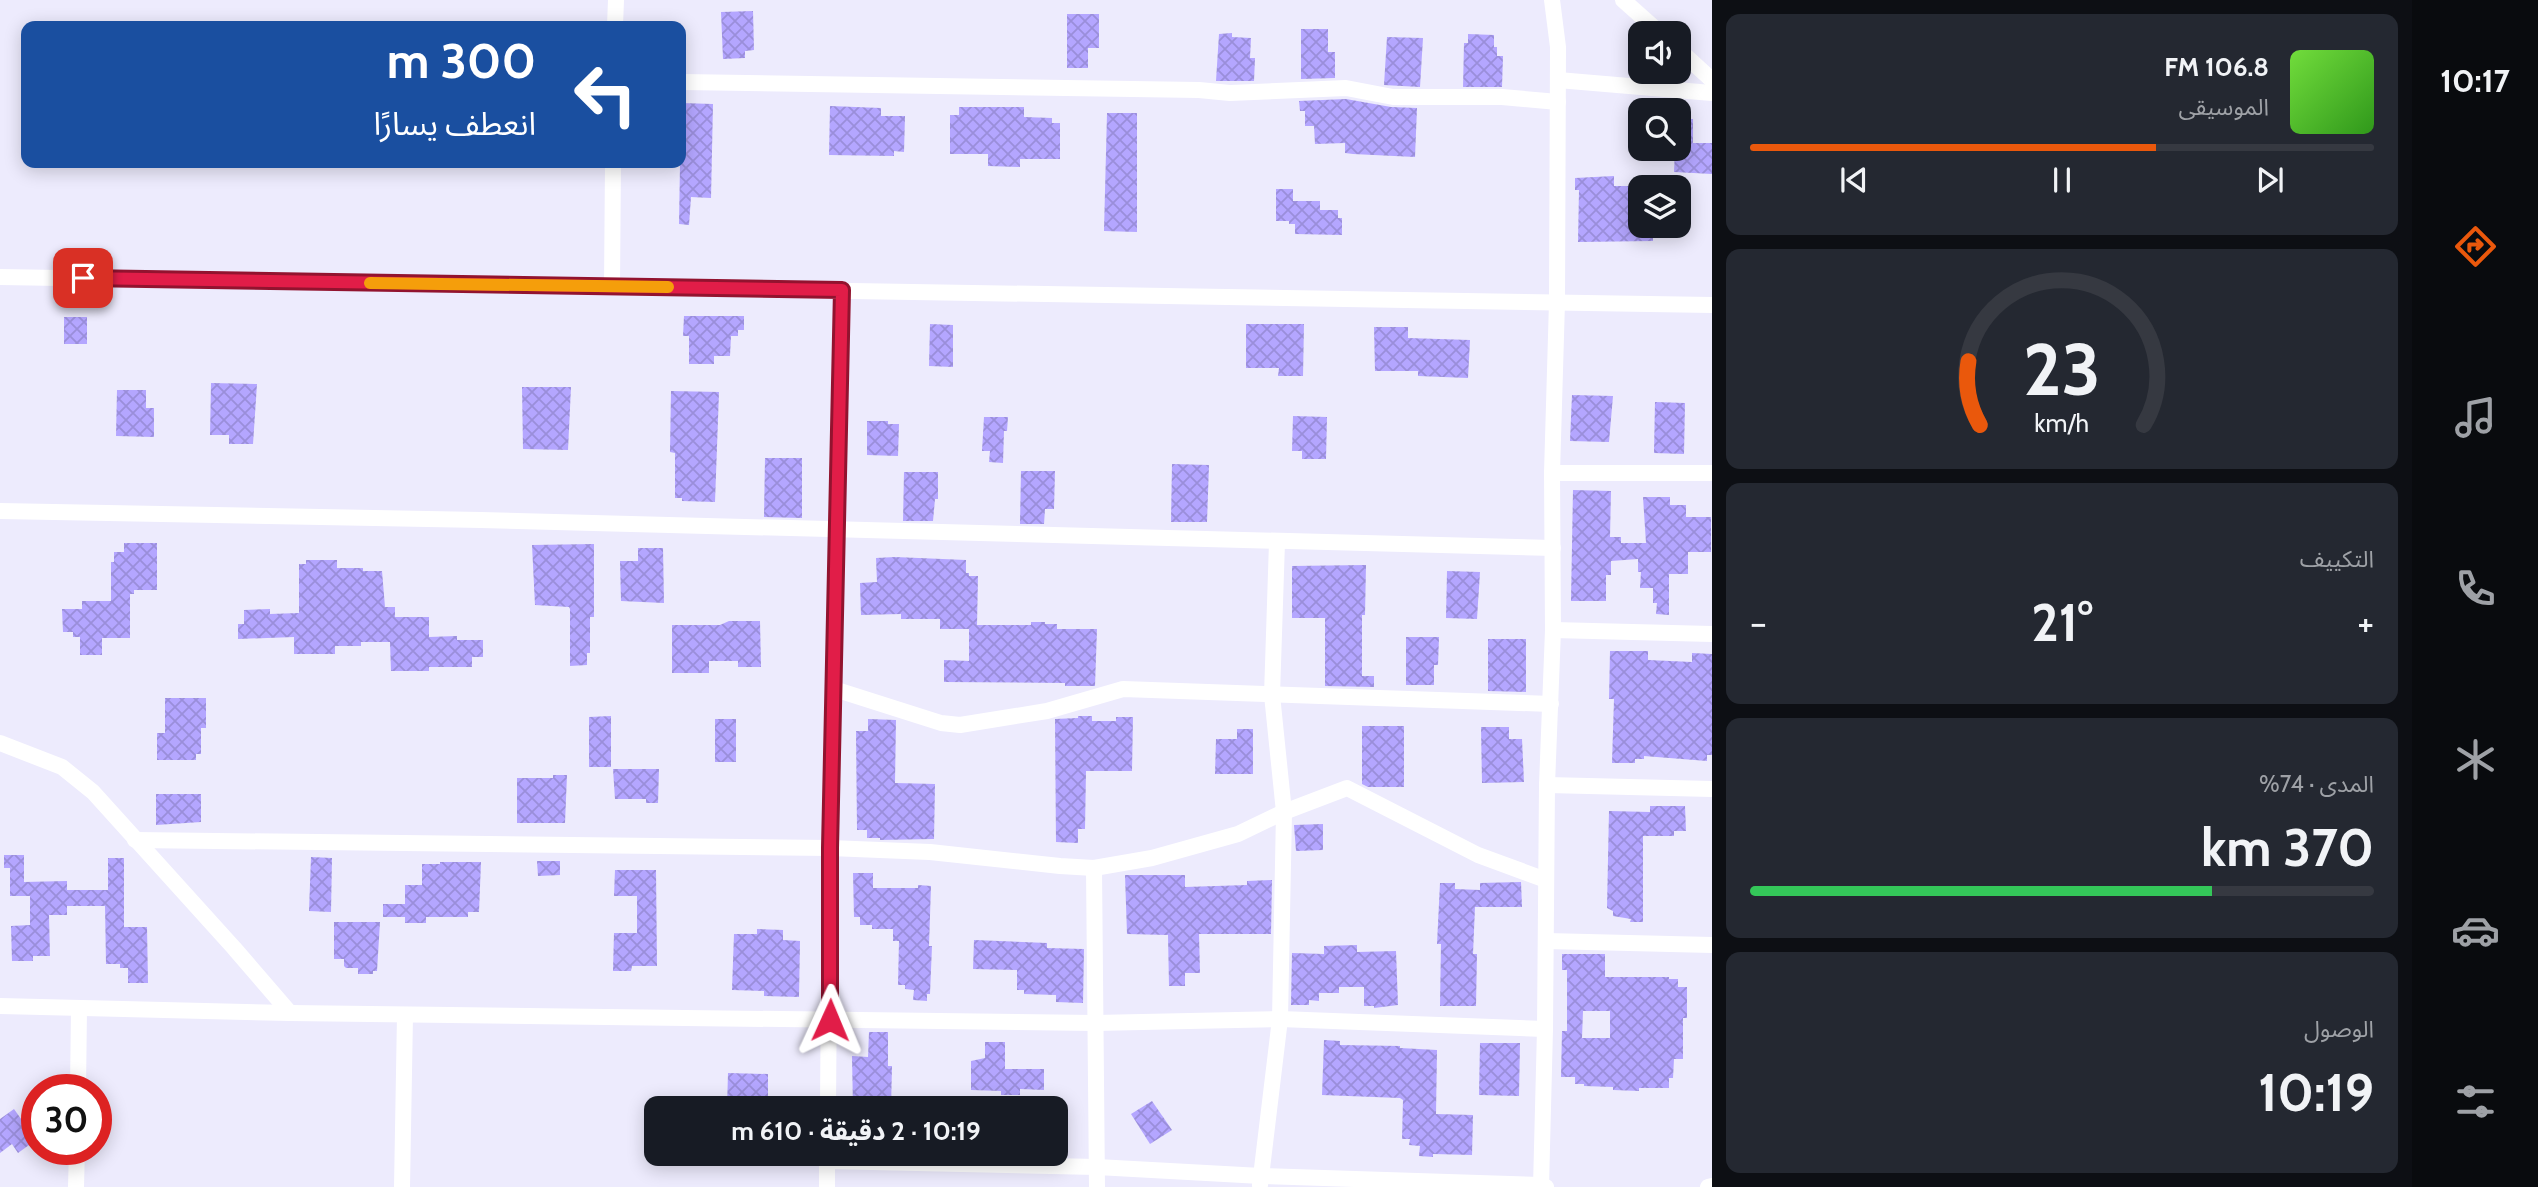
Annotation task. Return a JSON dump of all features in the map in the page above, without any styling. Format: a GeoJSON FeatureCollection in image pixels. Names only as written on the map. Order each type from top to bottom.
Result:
{"type":"FeatureCollection","features":[{"type":"Feature","properties":{"kind":"street"},"geometry":{"type":"LineString","coordinates":[[615,21],[616,0]]}},
{"type":"Feature","properties":{"kind":"street"},"geometry":{"type":"LineString","coordinates":[[1068,1166],[1260,1182],[1542,1186],[1557,302],[1558,47],[1552,0]]}},
{"type":"Feature","properties":{"kind":"street"},"geometry":{"type":"LineString","coordinates":[[1623,0],[1647,21]]}},
{"type":"Feature","properties":{"kind":"street"},"geometry":{"type":"LineString","coordinates":[[1691,61],[1712,80]]}},
{"type":"Feature","properties":{"kind":"street"},"geometry":{"type":"LineString","coordinates":[[1558,80],[1712,93]]}},
{"type":"Feature","properties":{"kind":"street"},"geometry":{"type":"LineString","coordinates":[[686,82],[1186,90],[1230,93],[1346,88],[1393,97],[1502,97],[1558,102]]}},
{"type":"Feature","properties":{"kind":"street"},"geometry":{"type":"LineString","coordinates":[[612,286],[613,168]]}},
{"type":"Feature","properties":{"kind":"street"},"geometry":{"type":"LineString","coordinates":[[0,277],[1712,305]]}},
{"type":"Feature","properties":{"kind":"street"},"geometry":{"type":"LineString","coordinates":[[828,1096],[830,848],[842,290]]}},
{"type":"Feature","properties":{"kind":"street"},"geometry":{"type":"LineString","coordinates":[[1552,473],[1712,473]]}},
{"type":"Feature","properties":{"kind":"street"},"geometry":{"type":"LineString","coordinates":[[0,511],[1553,548]]}},
{"type":"Feature","properties":{"kind":"street"},"geometry":{"type":"LineString","coordinates":[[1260,1182],[1280,1019],[1284,812],[1272,695],[1278,542]]}},
{"type":"Feature","properties":{"kind":"street"},"geometry":{"type":"LineString","coordinates":[[1553,630],[1712,635]]}},
{"type":"Feature","properties":{"kind":"street"},"geometry":{"type":"LineString","coordinates":[[834,690],[941,723],[960,725],[1047,712],[1123,690],[1551,704]]}},
{"type":"Feature","properties":{"kind":"street"},"geometry":{"type":"LineString","coordinates":[[0,743],[62,767],[93,792],[290,1013]]}},
{"type":"Feature","properties":{"kind":"street"},"geometry":{"type":"LineString","coordinates":[[1547,785],[1712,789]]}},
{"type":"Feature","properties":{"kind":"street"},"geometry":{"type":"LineString","coordinates":[[135,840],[830,848],[930,852],[1060,866],[1094,867],[1178,852],[1238,834],[1284,812],[1347,788],[1478,855],[1546,880]]}},
{"type":"Feature","properties":{"kind":"street"},"geometry":{"type":"LineString","coordinates":[[1094,867],[1097,1187]]}},
{"type":"Feature","properties":{"kind":"street"},"geometry":{"type":"LineString","coordinates":[[1546,941],[1712,945]]}},
{"type":"Feature","properties":{"kind":"street"},"geometry":{"type":"LineString","coordinates":[[0,1006],[405,1015],[1095,1023],[1280,1019],[1545,1029]]}},
{"type":"Feature","properties":{"kind":"street"},"geometry":{"type":"LineString","coordinates":[[78,1074],[79,1009]]}},
{"type":"Feature","properties":{"kind":"street"},"geometry":{"type":"LineString","coordinates":[[402,1187],[405,1015]]}},
{"type":"Feature","properties":{"kind":"street"},"geometry":{"type":"LineString","coordinates":[[76,1165],[76,1187]]}},
{"type":"Feature","properties":{"kind":"street"},"geometry":{"type":"LineString","coordinates":[[827,1166],[827,1187]]}},
{"type":"Feature","properties":{"kind":"building"},"geometry":{"type":"Polygon","coordinates":[[[753,11],[754,50],[745,51],[745,58],[723,59],[721,12],[753,11]]]}},
{"type":"Feature","properties":{"kind":"building"},"geometry":{"type":"Polygon","coordinates":[[[1067,14],[1099,14],[1099,48],[1088,48],[1088,68],[1067,68],[1067,14]]]}},
{"type":"Feature","properties":{"kind":"building"},"geometry":{"type":"Polygon","coordinates":[[[1301,29],[1328,29],[1328,52],[1335,52],[1335,78],[1301,79],[1301,29]]]}},
{"type":"Feature","properties":{"kind":"building"},"geometry":{"type":"Polygon","coordinates":[[[1232,33],[1232,37],[1251,38],[1250,58],[1255,58],[1254,81],[1216,81],[1219,34],[1232,33]]]}},
{"type":"Feature","properties":{"kind":"building"},"geometry":{"type":"Polygon","coordinates":[[[1468,34],[1494,35],[1497,56],[1503,56],[1502,87],[1463,87],[1464,43],[1468,43],[1468,34]]]}},
{"type":"Feature","properties":{"kind":"building"},"geometry":{"type":"Polygon","coordinates":[[[1387,37],[1423,38],[1420,87],[1384,85],[1387,37]]]}},
{"type":"Feature","properties":{"kind":"building"},"geometry":{"type":"Polygon","coordinates":[[[1346,99],[1391,107],[1417,108],[1415,157],[1345,153],[1345,143],[1315,144],[1314,126],[1305,126],[1305,111],[1300,111],[1299,101],[1346,99]]]}},
{"type":"Feature","properties":{"kind":"building"},"geometry":{"type":"Polygon","coordinates":[[[686,103],[713,104],[711,198],[691,197],[689,225],[679,224],[680,168],[686,168],[686,103]]]}},
{"type":"Feature","properties":{"kind":"building"},"geometry":{"type":"Polygon","coordinates":[[[830,106],[881,108],[881,116],[905,116],[904,152],[894,151],[894,156],[829,155],[830,106]]]}},
{"type":"Feature","properties":{"kind":"building"},"geometry":{"type":"Polygon","coordinates":[[[959,107],[1024,107],[1024,117],[1052,118],[1052,123],[1060,123],[1060,159],[1020,159],[1020,167],[988,166],[988,154],[950,154],[950,115],[959,115],[959,107]]]}},
{"type":"Feature","properties":{"kind":"building"},"geometry":{"type":"Polygon","coordinates":[[[1107,113],[1137,113],[1137,232],[1104,231],[1107,113]]]}},
{"type":"Feature","properties":{"kind":"building"},"geometry":{"type":"Polygon","coordinates":[[[1693,119],[1693,143],[1712,143],[1712,174],[1674,172],[1674,161],[1691,161],[1693,119]]]}},
{"type":"Feature","properties":{"kind":"building"},"geometry":{"type":"Polygon","coordinates":[[[1614,176],[1614,186],[1628,186],[1628,238],[1653,238],[1653,241],[1578,242],[1579,190],[1575,190],[1575,178],[1614,176]]]}},
{"type":"Feature","properties":{"kind":"building"},"geometry":{"type":"Polygon","coordinates":[[[1276,189],[1293,189],[1293,201],[1320,201],[1320,210],[1338,210],[1338,218],[1342,218],[1342,235],[1295,234],[1295,224],[1276,221],[1276,189]]]}},
{"type":"Feature","properties":{"kind":"building"},"geometry":{"type":"Polygon","coordinates":[[[684,316],[744,316],[744,330],[738,330],[738,336],[731,336],[730,356],[714,356],[714,364],[689,364],[689,336],[683,336],[684,316]]]}},
{"type":"Feature","properties":{"kind":"building"},"geometry":{"type":"Polygon","coordinates":[[[64,317],[87,317],[87,344],[64,344],[64,317]]]}},
{"type":"Feature","properties":{"kind":"building"},"geometry":{"type":"Polygon","coordinates":[[[930,324],[953,325],[953,367],[929,366],[930,324]]]}},
{"type":"Feature","properties":{"kind":"building"},"geometry":{"type":"Polygon","coordinates":[[[1246,324],[1304,324],[1303,376],[1278,376],[1279,368],[1246,368],[1246,324]]]}},
{"type":"Feature","properties":{"kind":"building"},"geometry":{"type":"Polygon","coordinates":[[[1374,327],[1408,327],[1408,338],[1470,340],[1468,378],[1418,376],[1418,371],[1375,371],[1374,327]]]}},
{"type":"Feature","properties":{"kind":"building"},"geometry":{"type":"Polygon","coordinates":[[[211,383],[257,384],[253,444],[229,444],[229,435],[210,435],[211,383]]]}},
{"type":"Feature","properties":{"kind":"building"},"geometry":{"type":"Polygon","coordinates":[[[522,387],[571,387],[568,450],[523,449],[522,387]]]}},
{"type":"Feature","properties":{"kind":"building"},"geometry":{"type":"Polygon","coordinates":[[[117,390],[146,390],[146,408],[154,408],[154,437],[116,436],[117,390]]]}},
{"type":"Feature","properties":{"kind":"building"},"geometry":{"type":"Polygon","coordinates":[[[671,391],[719,392],[715,502],[682,501],[682,498],[675,498],[675,453],[670,452],[671,391]]]}},
{"type":"Feature","properties":{"kind":"building"},"geometry":{"type":"Polygon","coordinates":[[[1572,395],[1613,396],[1609,442],[1570,441],[1572,395]]]}},
{"type":"Feature","properties":{"kind":"building"},"geometry":{"type":"Polygon","coordinates":[[[1655,402],[1685,403],[1684,454],[1654,453],[1655,402]]]}},
{"type":"Feature","properties":{"kind":"building"},"geometry":{"type":"Polygon","coordinates":[[[1293,416],[1327,417],[1326,459],[1302,459],[1302,451],[1292,451],[1293,416]]]}},
{"type":"Feature","properties":{"kind":"building"},"geometry":{"type":"Polygon","coordinates":[[[984,417],[1008,417],[1007,431],[1004,431],[1003,463],[989,462],[990,451],[982,451],[984,417]]]}},
{"type":"Feature","properties":{"kind":"building"},"geometry":{"type":"Polygon","coordinates":[[[867,421],[899,424],[898,456],[867,455],[867,421]]]}},
{"type":"Feature","properties":{"kind":"building"},"geometry":{"type":"Polygon","coordinates":[[[765,458],[802,458],[802,518],[764,517],[765,458]]]}},
{"type":"Feature","properties":{"kind":"building"},"geometry":{"type":"Polygon","coordinates":[[[1172,464],[1209,465],[1207,522],[1171,522],[1172,464]]]}},
{"type":"Feature","properties":{"kind":"building"},"geometry":{"type":"Polygon","coordinates":[[[1021,471],[1055,471],[1054,509],[1045,509],[1044,524],[1020,524],[1021,471]]]}},
{"type":"Feature","properties":{"kind":"building"},"geometry":{"type":"Polygon","coordinates":[[[904,472],[938,472],[938,499],[935,499],[933,521],[903,521],[904,472]]]}},
{"type":"Feature","properties":{"kind":"building"},"geometry":{"type":"Polygon","coordinates":[[[1573,490],[1611,491],[1610,537],[1621,537],[1621,543],[1646,543],[1643,497],[1670,497],[1670,505],[1686,505],[1686,517],[1711,517],[1711,552],[1688,552],[1688,574],[1669,574],[1669,615],[1656,614],[1657,603],[1653,603],[1653,588],[1640,588],[1638,559],[1611,561],[1611,575],[1606,575],[1606,601],[1571,601],[1573,490]]]}},
{"type":"Feature","properties":{"kind":"building"},"geometry":{"type":"Polygon","coordinates":[[[124,543],[157,543],[157,590],[134,590],[134,594],[130,594],[130,638],[102,638],[102,655],[80,655],[80,637],[73,637],[73,632],[63,632],[62,609],[82,609],[82,601],[111,601],[111,562],[114,562],[114,552],[124,552],[124,543]]]}},
{"type":"Feature","properties":{"kind":"building"},"geometry":{"type":"Polygon","coordinates":[[[594,544],[594,617],[590,617],[590,653],[587,653],[587,665],[570,666],[570,609],[535,605],[532,545],[594,544]]]}},
{"type":"Feature","properties":{"kind":"building"},"geometry":{"type":"Polygon","coordinates":[[[638,548],[663,548],[664,603],[621,601],[620,561],[638,561],[638,548]]]}},
{"type":"Feature","properties":{"kind":"building"},"geometry":{"type":"Polygon","coordinates":[[[876,558],[966,560],[966,573],[969,573],[969,576],[978,576],[977,625],[1031,625],[1031,622],[1045,622],[1057,624],[1057,629],[1097,629],[1095,686],[1065,686],[1065,683],[944,682],[944,660],[969,661],[969,629],[940,629],[940,619],[901,619],[901,614],[861,615],[860,583],[877,582],[876,558]]]}},
{"type":"Feature","properties":{"kind":"building"},"geometry":{"type":"Polygon","coordinates":[[[306,560],[337,560],[337,568],[382,571],[385,607],[395,607],[395,617],[429,617],[429,637],[457,636],[457,640],[483,640],[483,657],[472,657],[472,667],[429,667],[429,671],[391,671],[390,642],[361,642],[361,646],[335,646],[335,654],[294,654],[294,637],[238,639],[238,624],[244,624],[244,610],[270,609],[270,614],[299,613],[299,564],[306,564],[306,560]]]}},
{"type":"Feature","properties":{"kind":"building"},"geometry":{"type":"Polygon","coordinates":[[[1366,565],[1365,615],[1362,615],[1362,676],[1374,676],[1374,687],[1325,686],[1325,618],[1292,618],[1292,566],[1366,565]]]}},
{"type":"Feature","properties":{"kind":"building"},"geometry":{"type":"Polygon","coordinates":[[[1447,571],[1480,572],[1477,619],[1446,618],[1447,571]]]}},
{"type":"Feature","properties":{"kind":"building"},"geometry":{"type":"Polygon","coordinates":[[[729,621],[760,621],[761,667],[738,667],[738,661],[709,661],[709,673],[672,673],[672,625],[720,625],[729,621]]]}},
{"type":"Feature","properties":{"kind":"building"},"geometry":{"type":"Polygon","coordinates":[[[1406,637],[1439,637],[1434,685],[1406,685],[1406,637]]]}},
{"type":"Feature","properties":{"kind":"building"},"geometry":{"type":"Polygon","coordinates":[[[1488,639],[1526,639],[1526,692],[1488,691],[1488,639]]]}},
{"type":"Feature","properties":{"kind":"building"},"geometry":{"type":"Polygon","coordinates":[[[1610,651],[1648,651],[1648,660],[1692,662],[1692,653],[1712,654],[1712,755],[1707,755],[1707,761],[1644,756],[1644,759],[1635,759],[1635,763],[1612,763],[1614,699],[1609,699],[1610,651]]]}},
{"type":"Feature","properties":{"kind":"building"},"geometry":{"type":"Polygon","coordinates":[[[165,698],[206,698],[206,728],[201,728],[201,754],[196,754],[196,760],[157,760],[157,733],[165,733],[165,698]]]}},
{"type":"Feature","properties":{"kind":"building"},"geometry":{"type":"Polygon","coordinates":[[[611,716],[611,767],[589,767],[589,717],[611,716]]]}},
{"type":"Feature","properties":{"kind":"building"},"geometry":{"type":"Polygon","coordinates":[[[1092,716],[1092,721],[1116,721],[1116,717],[1133,717],[1132,771],[1086,771],[1085,829],[1078,829],[1078,843],[1056,842],[1055,719],[1092,716]]]}},
{"type":"Feature","properties":{"kind":"building"},"geometry":{"type":"Polygon","coordinates":[[[715,719],[736,719],[736,762],[715,762],[715,719]]]}},
{"type":"Feature","properties":{"kind":"building"},"geometry":{"type":"Polygon","coordinates":[[[868,719],[896,720],[895,783],[935,784],[934,839],[880,840],[867,838],[867,830],[857,830],[856,731],[868,731],[868,719]]]}},
{"type":"Feature","properties":{"kind":"building"},"geometry":{"type":"Polygon","coordinates":[[[1362,726],[1404,726],[1404,787],[1368,787],[1362,784],[1362,726]]]}},
{"type":"Feature","properties":{"kind":"building"},"geometry":{"type":"Polygon","coordinates":[[[1481,727],[1509,727],[1509,739],[1522,739],[1524,782],[1482,783],[1481,727]]]}},
{"type":"Feature","properties":{"kind":"building"},"geometry":{"type":"Polygon","coordinates":[[[1237,729],[1253,729],[1253,774],[1215,774],[1216,739],[1237,739],[1237,729]]]}},
{"type":"Feature","properties":{"kind":"building"},"geometry":{"type":"Polygon","coordinates":[[[613,769],[659,769],[658,803],[646,803],[646,799],[615,799],[613,769]]]}},
{"type":"Feature","properties":{"kind":"building"},"geometry":{"type":"Polygon","coordinates":[[[553,775],[567,775],[565,823],[517,823],[517,778],[553,778],[553,775]]]}},
{"type":"Feature","properties":{"kind":"building"},"geometry":{"type":"Polygon","coordinates":[[[156,794],[201,794],[201,822],[156,825],[156,794]]]}},
{"type":"Feature","properties":{"kind":"building"},"geometry":{"type":"Polygon","coordinates":[[[1650,806],[1685,806],[1686,831],[1674,831],[1674,836],[1643,836],[1643,922],[1630,922],[1631,919],[1613,916],[1613,911],[1607,908],[1609,811],[1650,812],[1650,806]]]}},
{"type":"Feature","properties":{"kind":"building"},"geometry":{"type":"Polygon","coordinates":[[[1323,824],[1323,850],[1296,851],[1294,825],[1323,824]]]}},
{"type":"Feature","properties":{"kind":"building"},"geometry":{"type":"Polygon","coordinates":[[[4,855],[24,855],[24,882],[67,881],[67,890],[108,890],[108,858],[124,858],[124,927],[147,927],[148,983],[128,983],[128,968],[120,968],[120,964],[106,964],[105,906],[67,906],[67,915],[49,915],[50,956],[33,956],[33,961],[12,961],[11,926],[30,925],[30,896],[10,896],[10,868],[4,868],[4,855]]]}},
{"type":"Feature","properties":{"kind":"building"},"geometry":{"type":"Polygon","coordinates":[[[311,857],[332,858],[331,912],[309,911],[311,857]]]}},
{"type":"Feature","properties":{"kind":"building"},"geometry":{"type":"Polygon","coordinates":[[[537,861],[560,861],[560,875],[538,876],[537,861]]]}},
{"type":"Feature","properties":{"kind":"building"},"geometry":{"type":"Polygon","coordinates":[[[481,862],[479,912],[468,912],[468,917],[426,917],[426,923],[405,923],[405,917],[383,917],[383,904],[405,904],[405,885],[422,885],[422,864],[481,862]]]}},
{"type":"Feature","properties":{"kind":"building"},"geometry":{"type":"Polygon","coordinates":[[[615,870],[656,870],[657,966],[632,966],[631,971],[613,971],[614,933],[637,933],[637,896],[614,896],[615,870]]]}},
{"type":"Feature","properties":{"kind":"building"},"geometry":{"type":"Polygon","coordinates":[[[853,873],[873,873],[873,888],[931,886],[929,946],[932,946],[930,994],[927,994],[927,1001],[913,1000],[914,990],[898,985],[899,941],[893,941],[893,929],[872,929],[872,925],[860,925],[860,917],[854,917],[853,873]]]}},
{"type":"Feature","properties":{"kind":"building"},"geometry":{"type":"Polygon","coordinates":[[[1125,875],[1185,875],[1185,887],[1247,885],[1247,881],[1272,880],[1271,934],[1199,934],[1200,973],[1185,973],[1185,986],[1169,986],[1168,935],[1127,934],[1125,875]]]}},
{"type":"Feature","properties":{"kind":"building"},"geometry":{"type":"Polygon","coordinates":[[[1521,882],[1522,907],[1475,907],[1473,954],[1477,954],[1476,1006],[1440,1006],[1441,944],[1437,944],[1440,883],[1455,883],[1455,889],[1480,890],[1480,883],[1521,882]]]}},
{"type":"Feature","properties":{"kind":"building"},"geometry":{"type":"Polygon","coordinates":[[[334,922],[380,922],[377,971],[373,971],[373,974],[358,974],[358,968],[344,966],[344,959],[334,959],[334,922]]]}},
{"type":"Feature","properties":{"kind":"building"},"geometry":{"type":"Polygon","coordinates":[[[757,929],[783,930],[783,940],[800,941],[799,997],[764,996],[764,991],[732,990],[734,934],[757,934],[757,929]]]}},
{"type":"Feature","properties":{"kind":"building"},"geometry":{"type":"Polygon","coordinates":[[[974,940],[1047,943],[1047,948],[1084,949],[1083,1003],[1056,1002],[1056,995],[1024,994],[1024,990],[1017,990],[1017,970],[973,969],[974,940]]]}},
{"type":"Feature","properties":{"kind":"building"},"geometry":{"type":"Polygon","coordinates":[[[1357,945],[1357,952],[1396,951],[1398,1005],[1374,1008],[1364,1006],[1364,987],[1339,987],[1339,993],[1319,993],[1319,1001],[1309,1000],[1309,1005],[1291,1005],[1292,953],[1324,954],[1324,946],[1357,945]]]}},
{"type":"Feature","properties":{"kind":"building"},"geometry":{"type":"Polygon","coordinates":[[[1562,954],[1605,954],[1605,977],[1669,977],[1678,979],[1678,987],[1687,987],[1687,1018],[1683,1018],[1683,1059],[1674,1059],[1673,1078],[1669,1078],[1669,1088],[1613,1090],[1613,1087],[1575,1084],[1575,1077],[1561,1077],[1562,1031],[1567,1031],[1567,970],[1562,970],[1562,954]],[[1583,1011],[1582,1038],[1610,1038],[1610,1011],[1583,1011]]]}},
{"type":"Feature","properties":{"kind":"building"},"geometry":{"type":"Polygon","coordinates":[[[869,1032],[888,1032],[888,1066],[892,1066],[891,1096],[853,1096],[852,1056],[868,1057],[869,1032]]]}},
{"type":"Feature","properties":{"kind":"building"},"geometry":{"type":"Polygon","coordinates":[[[1324,1040],[1340,1041],[1340,1045],[1437,1050],[1436,1114],[1473,1115],[1472,1155],[1419,1156],[1420,1146],[1409,1145],[1410,1139],[1402,1139],[1403,1100],[1400,1098],[1322,1095],[1324,1040]]]}},
{"type":"Feature","properties":{"kind":"building"},"geometry":{"type":"Polygon","coordinates":[[[985,1042],[1005,1042],[1005,1069],[1044,1069],[1044,1090],[1020,1089],[1020,1095],[1001,1095],[1001,1091],[971,1090],[971,1061],[985,1058],[985,1042]]]}},
{"type":"Feature","properties":{"kind":"building"},"geometry":{"type":"Polygon","coordinates":[[[1480,1043],[1520,1043],[1519,1096],[1479,1095],[1480,1043]]]}},
{"type":"Feature","properties":{"kind":"building"},"geometry":{"type":"Polygon","coordinates":[[[728,1073],[768,1074],[768,1096],[727,1096],[728,1073]]]}},
{"type":"Feature","properties":{"kind":"building"},"geometry":{"type":"Polygon","coordinates":[[[1152,1101],[1172,1130],[1150,1144],[1131,1114],[1152,1101]]]}},
{"type":"Feature","properties":{"kind":"building"},"geometry":{"type":"Polygon","coordinates":[[[14,1109],[21,1119],[21,1151],[18,1153],[12,1144],[0,1153],[0,1119],[14,1109]]]}},
{"type":"Feature","properties":{"kind":"slow traffic"},"geometry":{"type":"LineString","coordinates":[[370,283],[668,287]]}},
{"type":"Feature","properties":{"kind":"route"},"geometry":{"type":"LineString","coordinates":[[83,278],[842,290],[830,848],[830,1020]]}}]}
